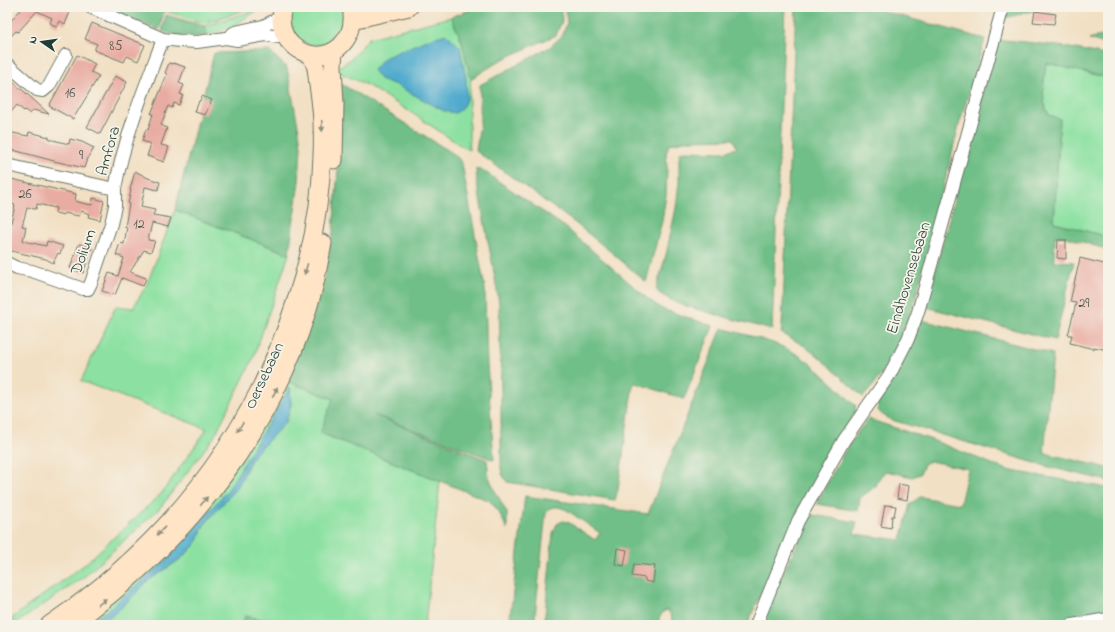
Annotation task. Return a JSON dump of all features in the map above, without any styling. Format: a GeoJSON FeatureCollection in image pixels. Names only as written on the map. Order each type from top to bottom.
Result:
{"type":"FeatureCollection","features":[{"type":"Feature","properties":{"kind":"main road"},"geometry":{"type":"LineString","coordinates":[[282,12],[282,26],[286,38],[297,49],[308,54],[322,54],[334,50],[342,45],[347,39],[351,31],[352,14],[409,7]]}},
{"type":"Feature","properties":{"kind":"main road","name":"Oersebaan"},"geometry":{"type":"LineString","coordinates":[[71,625],[104,600],[144,566],[171,539],[200,506],[233,464],[251,436],[266,410],[283,374],[303,324],[313,291],[330,203],[334,147],[334,50]]}},
{"type":"Feature","properties":{"kind":"main road","name":"Oersebaan"},"geometry":{"type":"LineString","coordinates":[[49,625],[67,613],[114,576],[154,539],[171,520],[226,450],[247,415],[266,378],[286,331],[298,295],[312,246],[316,220],[322,173],[322,125],[317,70],[314,60],[308,54]]}},
{"type":"Feature","properties":{"kind":"street"},"geometry":{"type":"LineString","coordinates":[[90,7],[163,39],[197,42],[226,38],[237,40],[266,35],[286,38]]}},
{"type":"Feature","properties":{"kind":"street","name":"Eindhovensebaan"},"geometry":{"type":"LineString","coordinates":[[756,625],[798,521],[844,440],[890,374],[908,339],[918,312],[1003,7]]}},
{"type":"Feature","properties":{"kind":"street"},"geometry":{"type":"LineString","coordinates":[[226,38],[235,32],[263,26],[282,12]]}},
{"type":"Feature","properties":{"kind":"street","name":"Amfora"},"geometry":{"type":"LineString","coordinates":[[7,164],[115,189],[119,168],[136,112],[163,39]]}},
{"type":"Feature","properties":{"kind":"street"},"geometry":{"type":"LineString","coordinates":[[7,64],[37,90],[43,91],[49,86],[66,55]]}},
{"type":"Feature","properties":{"kind":"street","name":"Dolium"},"geometry":{"type":"LineString","coordinates":[[7,263],[17,268],[32,271],[83,289],[88,289],[111,224],[115,206],[115,189]]}},
{"type":"Feature","properties":{"kind":"street"},"geometry":{"type":"LineString","coordinates":[[1072,625],[1108,619]]}},
{"type":"Feature","properties":{"kind":"green space"},"geometry":{"type":"Polygon","coordinates":[[[102,7],[152,7],[164,12],[159,30],[102,7]]]}},
{"type":"Feature","properties":{"kind":"green space"},"geometry":{"type":"Polygon","coordinates":[[[154,7],[254,7],[204,23],[154,7]]]}},
{"type":"Feature","properties":{"kind":"green space"},"geometry":{"type":"Polygon","coordinates":[[[293,7],[341,7],[343,19],[340,31],[337,36],[327,43],[312,45],[306,43],[300,39],[293,28],[291,14],[293,7]]]}},
{"type":"Feature","properties":{"kind":"green space"},"geometry":{"type":"Polygon","coordinates":[[[478,7],[561,7],[562,21],[556,35],[501,60],[471,79],[461,39],[451,17],[478,7]]]}},
{"type":"Feature","properties":{"kind":"green space"},"geometry":{"type":"Polygon","coordinates":[[[565,7],[785,7],[772,330],[676,303],[659,293],[656,289],[666,255],[676,208],[680,153],[683,151],[723,152],[737,148],[733,139],[689,140],[669,144],[666,154],[666,195],[662,221],[646,282],[575,223],[476,151],[480,123],[480,85],[550,47],[562,36],[567,23],[565,7]]]}},
{"type":"Feature","properties":{"kind":"green space"},"geometry":{"type":"Polygon","coordinates":[[[796,7],[868,7],[985,39],[959,125],[916,296],[895,350],[881,375],[863,397],[817,355],[803,345],[781,333],[796,7]]]}},
{"type":"Feature","properties":{"kind":"green space"},"geometry":{"type":"Polygon","coordinates":[[[1008,7],[1048,7],[1023,12],[1005,18],[1008,7]]]}},
{"type":"Feature","properties":{"kind":"green space"},"geometry":{"type":"Polygon","coordinates":[[[259,9],[222,31],[207,35],[204,26],[259,9]]]}},
{"type":"Feature","properties":{"kind":"green space"},"geometry":{"type":"Polygon","coordinates":[[[166,15],[204,26],[207,35],[184,36],[162,31],[166,15]]]}},
{"type":"Feature","properties":{"kind":"green space"},"geometry":{"type":"Polygon","coordinates":[[[451,17],[461,39],[471,79],[469,99],[469,150],[367,85],[334,70],[352,58],[369,38],[451,17]]]}},
{"type":"Feature","properties":{"kind":"green space"},"geometry":{"type":"Polygon","coordinates":[[[1108,35],[1108,45],[1089,39],[1092,38],[1108,35]]]}},
{"type":"Feature","properties":{"kind":"green space"},"geometry":{"type":"Polygon","coordinates":[[[1003,40],[1030,42],[1082,50],[1108,56],[1108,78],[1046,63],[1043,90],[1044,103],[1049,115],[1060,119],[1054,222],[1108,237],[1108,250],[1067,237],[1055,236],[1054,261],[1074,262],[1055,340],[926,307],[977,112],[998,43],[1003,40]]]}},
{"type":"Feature","properties":{"kind":"green space"},"geometry":{"type":"Polygon","coordinates":[[[269,51],[287,68],[301,146],[299,181],[289,254],[175,210],[214,53],[269,51]]]}},
{"type":"Feature","properties":{"kind":"green space"},"geometry":{"type":"Polygon","coordinates":[[[1046,62],[1108,78],[1108,93],[1104,109],[1108,110],[1108,237],[1054,222],[1060,119],[1049,115],[1044,102],[1043,89],[1046,62]]]}},
{"type":"Feature","properties":{"kind":"green space"},"geometry":{"type":"Polygon","coordinates":[[[340,83],[454,154],[462,164],[485,289],[487,365],[494,460],[374,415],[487,460],[489,477],[507,513],[507,529],[499,512],[490,501],[320,433],[333,399],[287,381],[321,294],[333,232],[338,170],[340,83]]]}},
{"type":"Feature","properties":{"kind":"green space"},"geometry":{"type":"Polygon","coordinates":[[[476,169],[482,170],[565,227],[647,298],[662,309],[713,326],[684,399],[636,383],[633,385],[618,489],[615,500],[507,482],[502,474],[499,303],[477,183],[476,169]]]}},
{"type":"Feature","properties":{"kind":"green space"},"geometry":{"type":"Polygon","coordinates":[[[175,210],[289,254],[253,359],[214,437],[160,508],[84,577],[14,625],[12,618],[84,565],[161,494],[207,429],[81,381],[116,306],[133,308],[147,284],[175,210]]]}},
{"type":"Feature","properties":{"kind":"green space"},"geometry":{"type":"Polygon","coordinates":[[[922,320],[1053,354],[1044,453],[1108,468],[1108,481],[1045,466],[892,420],[881,414],[877,406],[878,403],[903,363],[922,320]]]}},
{"type":"Feature","properties":{"kind":"green space"},"geometry":{"type":"Polygon","coordinates":[[[722,328],[767,341],[793,352],[818,370],[856,406],[855,413],[821,473],[794,536],[760,596],[747,625],[671,625],[672,618],[668,610],[664,611],[659,618],[659,625],[544,625],[553,533],[557,524],[563,521],[568,522],[595,540],[600,533],[567,510],[559,507],[552,507],[546,513],[534,625],[509,625],[525,496],[648,514],[722,328]]]}},
{"type":"Feature","properties":{"kind":"green space"},"geometry":{"type":"Polygon","coordinates":[[[287,381],[333,399],[321,433],[440,481],[425,625],[286,625],[245,616],[242,625],[94,625],[114,614],[149,580],[179,560],[195,545],[204,525],[238,486],[252,457],[267,442],[291,406],[290,388],[228,490],[169,558],[105,612],[86,625],[76,625],[287,381]]]}},
{"type":"Feature","properties":{"kind":"green space"},"geometry":{"type":"Polygon","coordinates":[[[868,419],[932,440],[1007,470],[1108,488],[1108,615],[1055,625],[757,625],[812,515],[857,522],[854,534],[901,540],[910,504],[920,497],[960,504],[968,469],[930,461],[924,464],[920,474],[912,477],[886,471],[880,477],[876,486],[860,498],[858,511],[817,504],[846,449],[868,419]]]}},
{"type":"Feature","properties":{"kind":"green space"},"geometry":{"type":"Polygon","coordinates":[[[245,616],[286,625],[242,625],[245,616]]]}},
{"type":"Feature","properties":{"kind":"water"},"geometry":{"type":"Polygon","coordinates":[[[447,34],[460,47],[466,78],[467,97],[462,109],[455,113],[444,111],[396,85],[380,79],[373,70],[384,58],[435,37],[447,34]]]}},
{"type":"Feature","properties":{"kind":"water"},"geometry":{"type":"Polygon","coordinates":[[[290,387],[291,406],[286,422],[252,457],[238,486],[204,525],[195,545],[179,560],[149,580],[114,614],[94,625],[86,625],[105,612],[169,558],[228,490],[290,387]]]}},
{"type":"Feature","properties":{"kind":"building"},"geometry":{"type":"Polygon","coordinates":[[[23,7],[60,7],[70,12],[65,24],[60,21],[57,27],[50,23],[52,18],[37,11],[18,32],[16,31],[7,40],[7,25],[23,7]]]}},
{"type":"Feature","properties":{"kind":"building"},"geometry":{"type":"Polygon","coordinates":[[[1035,11],[1056,14],[1054,24],[1033,22],[1035,11]]]}},
{"type":"Feature","properties":{"kind":"building"},"geometry":{"type":"Polygon","coordinates":[[[92,23],[145,45],[138,61],[127,56],[124,62],[94,50],[97,44],[85,39],[92,23]]]}},
{"type":"Feature","properties":{"kind":"building"},"geometry":{"type":"Polygon","coordinates":[[[77,55],[95,64],[91,72],[99,76],[73,119],[49,106],[77,55]]]}},
{"type":"Feature","properties":{"kind":"building"},"geometry":{"type":"Polygon","coordinates":[[[169,63],[185,67],[179,83],[184,85],[180,94],[183,95],[179,105],[174,103],[172,108],[168,106],[161,125],[167,128],[161,145],[169,147],[164,162],[147,156],[151,144],[142,141],[146,129],[148,130],[153,114],[151,114],[167,74],[165,73],[169,63]]]}},
{"type":"Feature","properties":{"kind":"building"},"geometry":{"type":"Polygon","coordinates":[[[115,76],[127,82],[100,134],[87,127],[115,76]]]}},
{"type":"Feature","properties":{"kind":"building"},"geometry":{"type":"Polygon","coordinates":[[[7,77],[49,114],[33,110],[30,114],[17,105],[7,117],[7,77]]]}},
{"type":"Feature","properties":{"kind":"building"},"geometry":{"type":"Polygon","coordinates":[[[202,96],[212,100],[205,115],[195,112],[202,96]]]}},
{"type":"Feature","properties":{"kind":"building"},"geometry":{"type":"Polygon","coordinates":[[[7,127],[13,133],[28,136],[29,132],[69,144],[70,139],[82,142],[94,148],[84,168],[54,161],[9,149],[10,145],[7,144],[7,127]]]}},
{"type":"Feature","properties":{"kind":"building"},"geometry":{"type":"Polygon","coordinates":[[[135,171],[160,182],[158,190],[145,187],[141,207],[155,210],[153,215],[171,218],[168,227],[152,223],[148,240],[155,241],[151,252],[144,250],[130,272],[146,278],[143,286],[122,278],[115,295],[102,291],[109,273],[118,276],[124,258],[116,255],[120,243],[124,244],[130,190],[135,171]]]}},
{"type":"Feature","properties":{"kind":"building"},"geometry":{"type":"Polygon","coordinates":[[[7,178],[76,194],[75,201],[82,203],[92,205],[93,198],[104,201],[100,220],[88,217],[89,214],[82,211],[79,216],[55,213],[56,208],[37,204],[36,209],[27,208],[22,226],[26,227],[23,241],[46,246],[47,241],[63,246],[60,254],[58,253],[53,263],[46,259],[7,250],[7,236],[15,205],[9,203],[9,199],[7,199],[7,178]]]}},
{"type":"Feature","properties":{"kind":"building"},"geometry":{"type":"Polygon","coordinates":[[[1058,240],[1066,240],[1066,259],[1057,258],[1058,240]]]}},
{"type":"Feature","properties":{"kind":"building"},"geometry":{"type":"Polygon","coordinates":[[[79,244],[92,248],[83,273],[70,268],[79,244]]]}},
{"type":"Feature","properties":{"kind":"building"},"geometry":{"type":"Polygon","coordinates":[[[1080,258],[1108,265],[1108,350],[1094,347],[1094,349],[1070,343],[1072,335],[1068,335],[1076,303],[1070,302],[1080,258]]]}},
{"type":"Feature","properties":{"kind":"building"},"geometry":{"type":"Polygon","coordinates":[[[899,484],[909,486],[907,500],[897,498],[899,484]]]}},
{"type":"Feature","properties":{"kind":"building"},"geometry":{"type":"Polygon","coordinates":[[[885,505],[896,506],[894,516],[892,516],[891,528],[881,526],[885,505]]]}},
{"type":"Feature","properties":{"kind":"building"},"geometry":{"type":"Polygon","coordinates":[[[617,548],[627,550],[624,566],[615,564],[617,548]]]}},
{"type":"Feature","properties":{"kind":"building"},"geometry":{"type":"Polygon","coordinates":[[[634,564],[655,566],[653,583],[645,581],[645,578],[632,576],[634,564]]]}}]}
